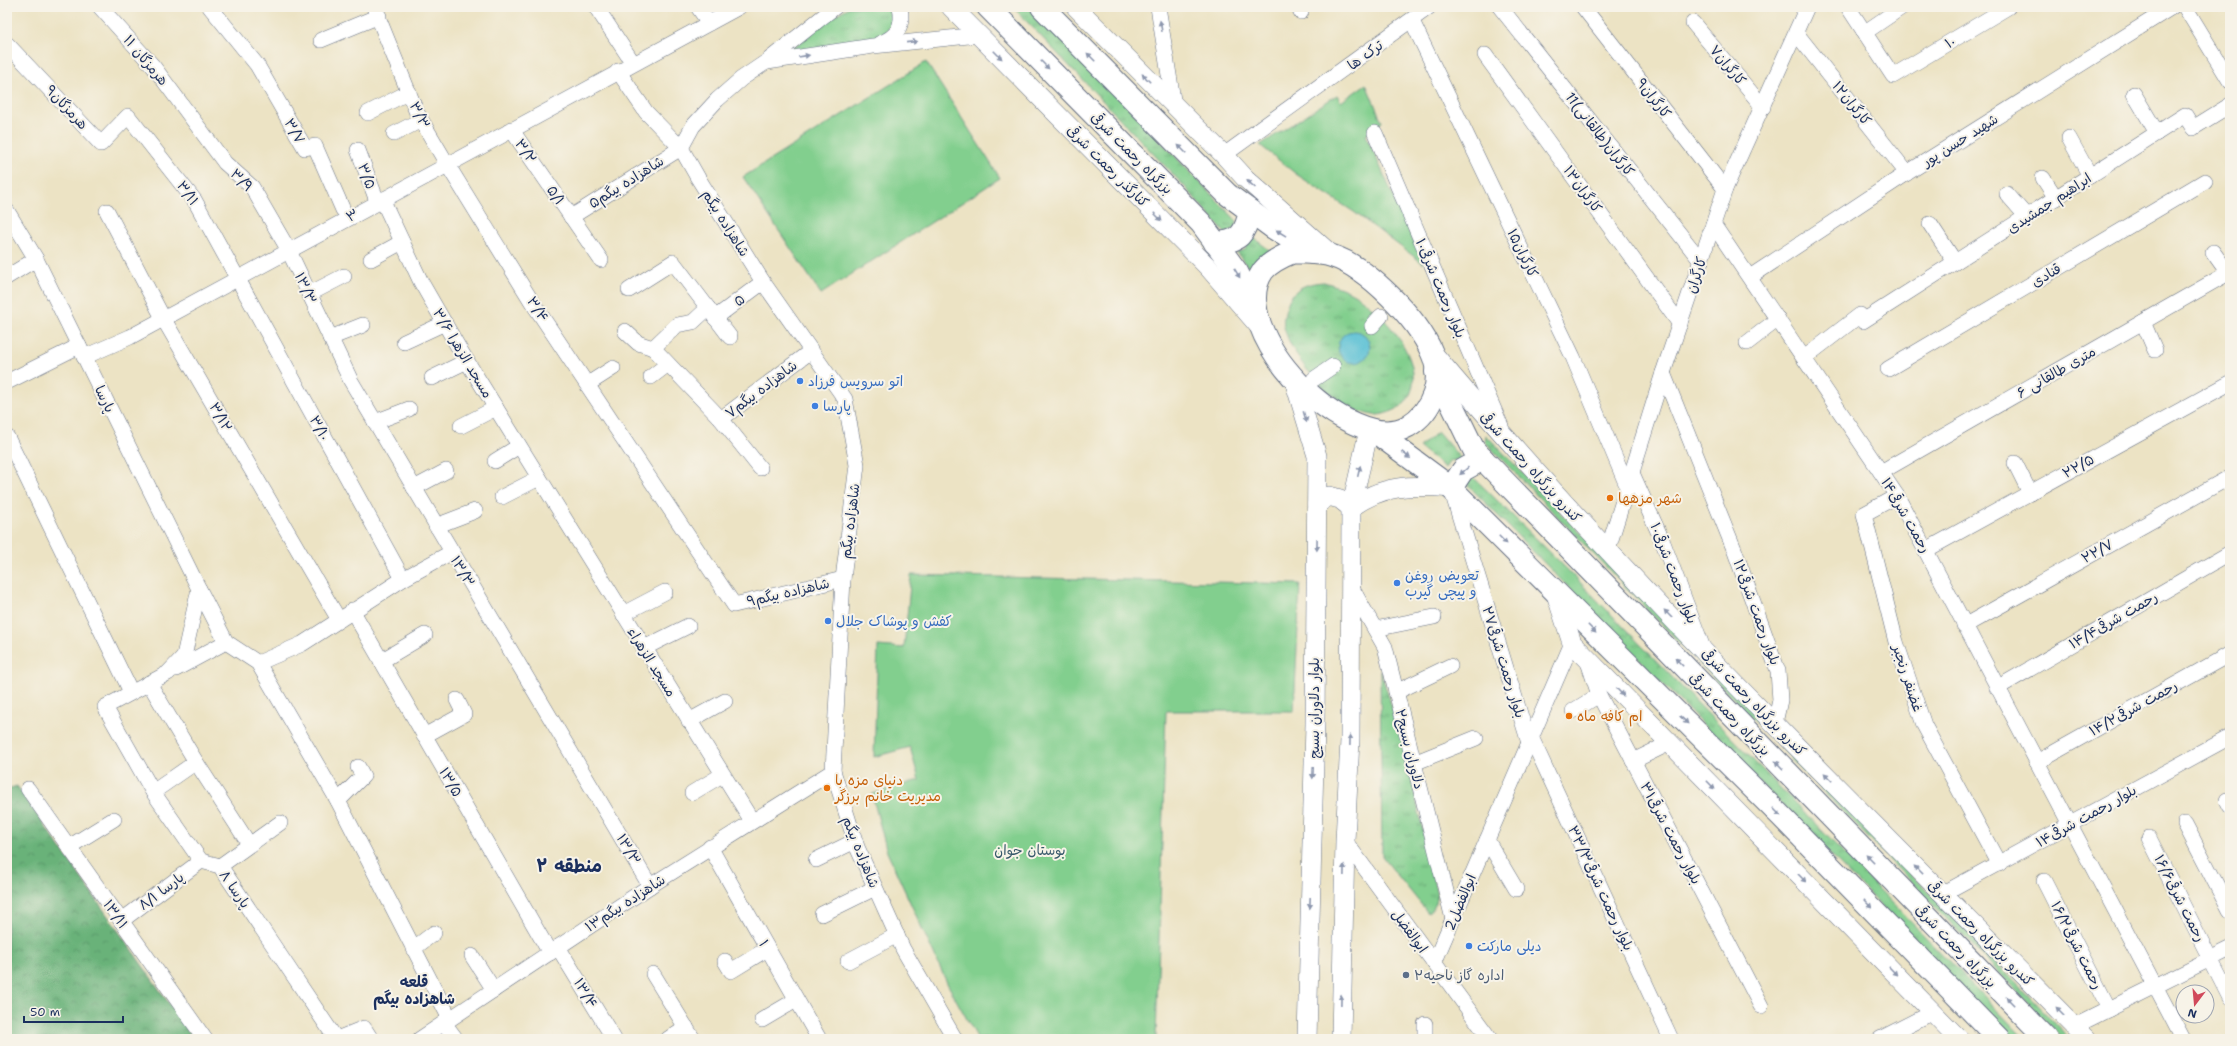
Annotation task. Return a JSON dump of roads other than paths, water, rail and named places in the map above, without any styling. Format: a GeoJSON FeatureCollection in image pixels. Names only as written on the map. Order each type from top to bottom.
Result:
{"type":"FeatureCollection","features":[{"type":"Feature","properties":{"kind":"highway","name":"بزرگراه رحمت شرقی"},"geometry":{"type":"LineString","coordinates":[[988,7],[1200,223],[1237,272],[1278,360],[1304,379],[1329,409],[1372,430]]}},
{"type":"Feature","properties":{"kind":"highway"},"geometry":{"type":"LineString","coordinates":[[1042,7],[1227,194],[1250,211],[1323,255]]}},
{"type":"Feature","properties":{"kind":"highway"},"geometry":{"type":"LineString","coordinates":[[1215,243],[1235,240],[1243,233],[1250,211]]}},
{"type":"Feature","properties":{"kind":"highway"},"geometry":{"type":"LineString","coordinates":[[1260,321],[1256,295],[1263,271],[1277,260],[1293,252],[1323,255]]}},
{"type":"Feature","properties":{"kind":"highway","name":"بزرگراه رحمت شرقی"},"geometry":{"type":"LineString","coordinates":[[1323,255],[1364,274],[1397,303],[1414,322],[1474,450],[2047,1039]]}},
{"type":"Feature","properties":{"kind":"highway"},"geometry":{"type":"LineString","coordinates":[[1372,430],[1404,428],[1418,420],[1429,408],[1435,394],[1434,363]]}},
{"type":"Feature","properties":{"kind":"highway"},"geometry":{"type":"LineString","coordinates":[[1372,430],[1451,488],[1781,816],[1999,1039]]}},
{"type":"Feature","properties":{"kind":"highway"},"geometry":{"type":"LineString","coordinates":[[1451,488],[1463,470],[1483,459]]}},
{"type":"Feature","properties":{"kind":"main road","name":"کنارگذر رحمت شرقی"},"geometry":{"type":"LineString","coordinates":[[951,7],[1260,321]]}},
{"type":"Feature","properties":{"kind":"main road"},"geometry":{"type":"LineString","coordinates":[[1076,7],[1323,255]]}},
{"type":"Feature","properties":{"kind":"main road","name":"کندرو بزرگراه رحمت شرقی"},"geometry":{"type":"LineString","coordinates":[[1434,363],[1508,442],[1607,552],[1942,894],[2081,1033]]}},
{"type":"Feature","properties":{"kind":"main road","name":"بلوار دلاوران بسیج"},"geometry":{"type":"LineString","coordinates":[[1304,379],[1317,456],[1307,1039]]}},
{"type":"Feature","properties":{"kind":"main road"},"geometry":{"type":"LineString","coordinates":[[1341,1039],[1345,841],[1350,740],[1351,508],[1372,430]]}},
{"type":"Feature","properties":{"kind":"main road"},"geometry":{"type":"LineString","coordinates":[[1351,508],[1372,494],[1393,488],[1425,486],[1451,488]]}},
{"type":"Feature","properties":{"kind":"main road"},"geometry":{"type":"LineString","coordinates":[[1317,504],[1328,496],[1340,499],[1351,508]]}},
{"type":"Feature","properties":{"kind":"main road"},"geometry":{"type":"LineString","coordinates":[[1555,591],[1572,643],[1959,1039]]}},
{"type":"Feature","properties":{"kind":"street","name":"هرمزگان ۱۱"},"geometry":{"type":"LineString","coordinates":[[100,7],[153,66],[189,115]]}},
{"type":"Feature","properties":{"kind":"street","name":"۳/۷"},"geometry":{"type":"LineString","coordinates":[[210,7],[256,65],[305,148],[316,146],[343,210]]}},
{"type":"Feature","properties":{"kind":"street"},"geometry":{"type":"LineString","coordinates":[[596,7],[633,63]]}},
{"type":"Feature","properties":{"kind":"street"},"geometry":{"type":"LineString","coordinates":[[698,7],[709,23]]}},
{"type":"Feature","properties":{"kind":"street","name":"۳"},"geometry":{"type":"LineString","coordinates":[[7,382],[81,351],[130,336],[288,249],[739,7]]}},
{"type":"Feature","properties":{"kind":"street"},"geometry":{"type":"LineString","coordinates":[[680,148],[692,126],[717,100],[741,79],[766,62],[835,7]]}},
{"type":"Feature","properties":{"kind":"street"},"geometry":{"type":"LineString","coordinates":[[873,46],[894,36],[900,28],[902,20],[900,7]]}},
{"type":"Feature","properties":{"kind":"street"},"geometry":{"type":"LineString","coordinates":[[1158,7],[1174,106]]}},
{"type":"Feature","properties":{"kind":"street","name":"ترک ها"},"geometry":{"type":"LineString","coordinates":[[1224,155],[1412,21],[1429,7]]}},
{"type":"Feature","properties":{"kind":"street","name":"11کارگران(طالقانی)"},"geometry":{"type":"LineString","coordinates":[[1500,7],[1701,261]]}},
{"type":"Feature","properties":{"kind":"street","name":"کارگران۹"},"geometry":{"type":"LineString","coordinates":[[1583,7],[1725,189]]}},
{"type":"Feature","properties":{"kind":"street","name":"کارگران"},"geometry":{"type":"LineString","coordinates":[[1607,552],[1663,373],[1725,189],[1808,7]]}},
{"type":"Feature","properties":{"kind":"street"},"geometry":{"type":"LineString","coordinates":[[1848,7],[1864,33],[1902,7]]}},
{"type":"Feature","properties":{"kind":"street","name":"۱۰"},"geometry":{"type":"LineString","coordinates":[[1864,33],[1893,76],[2008,7]]}},
{"type":"Feature","properties":{"kind":"street","name":"شهید حسن پور"},"geometry":{"type":"LineString","coordinates":[[1750,277],[1907,173],[2172,7]]}},
{"type":"Feature","properties":{"kind":"street"},"geometry":{"type":"LineString","coordinates":[[2185,7],[2230,81]]}},
{"type":"Feature","properties":{"kind":"street"},"geometry":{"type":"LineString","coordinates":[[321,40],[376,11]]}},
{"type":"Feature","properties":{"kind":"street","name":"۳/۳"},"geometry":{"type":"LineString","coordinates":[[376,11],[421,120],[447,164]]}},
{"type":"Feature","properties":{"kind":"street","name":"۱۵کارگران"},"geometry":{"type":"LineString","coordinates":[[1412,21],[1573,357],[1630,481]]}},
{"type":"Feature","properties":{"kind":"street","name":"کارگران۷"},"geometry":{"type":"LineString","coordinates":[[1693,23],[1762,107]]}},
{"type":"Feature","properties":{"kind":"street","name":"۱۲کارگران"},"geometry":{"type":"LineString","coordinates":[[1796,33],[1907,173]]}},
{"type":"Feature","properties":{"kind":"street"},"geometry":{"type":"LineString","coordinates":[[766,62],[873,46],[978,35]]}},
{"type":"Feature","properties":{"kind":"street","name":"هرمزگان۹"},"geometry":{"type":"LineString","coordinates":[[7,44],[101,144],[128,116]]}},
{"type":"Feature","properties":{"kind":"street","name":"کارگران۱۳"},"geometry":{"type":"LineString","coordinates":[[1485,55],[1680,324]]}},
{"type":"Feature","properties":{"kind":"street","name":"شاهزاده بیگم"},"geometry":{"type":"LineString","coordinates":[[618,71],[646,112],[680,148],[763,282],[845,399],[857,465],[843,579],[833,771],[855,841],[875,888],[897,935],[955,1039]]}},
{"type":"Feature","properties":{"kind":"street"},"geometry":{"type":"LineString","coordinates":[[368,113],[409,92]]}},
{"type":"Feature","properties":{"kind":"street"},"geometry":{"type":"LineString","coordinates":[[2134,94],[2157,133]]}},
{"type":"Feature","properties":{"kind":"street","name":"ابراهیم جمشیدی"},"geometry":{"type":"LineString","coordinates":[[1804,358],[1862,318],[1955,262],[2185,115],[2193,128],[2230,105]]}},
{"type":"Feature","properties":{"kind":"street","name":"۳/۹"},"geometry":{"type":"LineString","coordinates":[[189,115],[225,163],[252,187],[288,249]]}},
{"type":"Feature","properties":{"kind":"street","name":"۳/۱۱"},"geometry":{"type":"LineString","coordinates":[[128,116],[195,201],[238,277]]}},
{"type":"Feature","properties":{"kind":"street"},"geometry":{"type":"LineString","coordinates":[[394,134],[421,120]]}},
{"type":"Feature","properties":{"kind":"street","name":"۳/۲"},"geometry":{"type":"LineString","coordinates":[[511,129],[541,173]]}},
{"type":"Feature","properties":{"kind":"street","name":"۱۰بلوار رحمت شرقی"},"geometry":{"type":"LineString","coordinates":[[1375,133],[1508,442]]}},
{"type":"Feature","properties":{"kind":"street"},"geometry":{"type":"LineString","coordinates":[[2069,138],[2090,176]]}},
{"type":"Feature","properties":{"kind":"street","name":"شاهزاده بیگم۵"},"geometry":{"type":"LineString","coordinates":[[571,217],[680,148]]}},
{"type":"Feature","properties":{"kind":"street","name":"۳/۵"},"geometry":{"type":"LineString","coordinates":[[358,150],[379,200]]}},
{"type":"Feature","properties":{"kind":"street","name":"۳/۴"},"geometry":{"type":"LineString","coordinates":[[447,164],[532,302],[734,605]]}},
{"type":"Feature","properties":{"kind":"street","name":"۵/۱"},"geometry":{"type":"LineString","coordinates":[[541,173],[601,260]]}},
{"type":"Feature","properties":{"kind":"street"},"geometry":{"type":"LineString","coordinates":[[2043,178],[2056,198]]}},
{"type":"Feature","properties":{"kind":"street","name":"قنادی"},"geometry":{"type":"LineString","coordinates":[[1888,369],[2204,181]]}},
{"type":"Feature","properties":{"kind":"street"},"geometry":{"type":"LineString","coordinates":[[2007,194],[2026,217]]}},
{"type":"Feature","properties":{"kind":"street","name":"مسجد الزهرا ۳/۶"},"geometry":{"type":"LineString","coordinates":[[379,200],[402,242],[421,282],[467,361],[554,503]]}},
{"type":"Feature","properties":{"kind":"street","name":"پارسا"},"geometry":{"type":"LineString","coordinates":[[7,211],[36,259],[226,642],[258,663]]}},
{"type":"Feature","properties":{"kind":"street","name":"۳/۱۲"},"geometry":{"type":"LineString","coordinates":[[107,211],[164,318],[340,620]]}},
{"type":"Feature","properties":{"kind":"street","name":"۱۴رحمت شرقی"},"geometry":{"type":"LineString","coordinates":[[1713,224],[1897,496],[1964,626],[2183,1039]]}},
{"type":"Feature","properties":{"kind":"street"},"geometry":{"type":"LineString","coordinates":[[1930,224],[1955,262]]}},
{"type":"Feature","properties":{"kind":"street"},"geometry":{"type":"LineString","coordinates":[[371,259],[402,242]]}},
{"type":"Feature","properties":{"kind":"street","name":"۱۳/۳"},"geometry":{"type":"LineString","coordinates":[[288,249],[351,381],[650,886]]}},
{"type":"Feature","properties":{"kind":"street"},"geometry":{"type":"LineString","coordinates":[[2213,252],[2229,273]]}},
{"type":"Feature","properties":{"kind":"street"},"geometry":{"type":"LineString","coordinates":[[7,277],[36,259]]}},
{"type":"Feature","properties":{"kind":"street"},"geometry":{"type":"LineString","coordinates":[[629,290],[673,262],[730,337]]}},
{"type":"Feature","properties":{"kind":"street","name":"۶ متری طالقانی"},"geometry":{"type":"LineString","coordinates":[[1882,472],[2229,273]]}},
{"type":"Feature","properties":{"kind":"street"},"geometry":{"type":"LineString","coordinates":[[309,294],[344,276]]}},
{"type":"Feature","properties":{"kind":"street","name":"۳/۱۰"},"geometry":{"type":"LineString","coordinates":[[238,277],[403,579]]}},
{"type":"Feature","properties":{"kind":"street","name":"۵"},"geometry":{"type":"LineString","coordinates":[[653,348],[677,325],[693,322],[712,313],[763,282]]}},
{"type":"Feature","properties":{"kind":"street"},"geometry":{"type":"LineString","coordinates":[[1747,342],[1778,319]]}},
{"type":"Feature","properties":{"kind":"street"},"geometry":{"type":"LineString","coordinates":[[2143,322],[2155,350]]}},
{"type":"Feature","properties":{"kind":"street"},"geometry":{"type":"LineString","coordinates":[[404,342],[445,323]]}},
{"type":"Feature","properties":{"kind":"street"},"geometry":{"type":"LineString","coordinates":[[330,338],[363,325]]}},
{"type":"Feature","properties":{"kind":"street"},"geometry":{"type":"LineString","coordinates":[[626,331],[638,343],[653,348],[721,420]]}},
{"type":"Feature","properties":{"kind":"street","name":"شاهزاده بیگم۷"},"geometry":{"type":"LineString","coordinates":[[760,468],[721,420],[811,351]]}},
{"type":"Feature","properties":{"kind":"street"},"geometry":{"type":"LineString","coordinates":[[432,378],[467,361]]}},
{"type":"Feature","properties":{"kind":"street"},"geometry":{"type":"LineString","coordinates":[[651,377],[668,364]]}},
{"type":"Feature","properties":{"kind":"street"},"geometry":{"type":"LineString","coordinates":[[1304,379],[1333,366]]}},
{"type":"Feature","properties":{"kind":"street"},"geometry":{"type":"LineString","coordinates":[[588,384],[612,368]]}},
{"type":"Feature","properties":{"kind":"street","name":"بلوار رحمت شرقی۱۲"},"geometry":{"type":"LineString","coordinates":[[1663,373],[1734,549],[1778,672],[1780,700],[1775,723]]}},
{"type":"Feature","properties":{"kind":"street","name":"۲۲/۵"},"geometry":{"type":"LineString","coordinates":[[1926,550],[2230,383]]}},
{"type":"Feature","properties":{"kind":"street"},"geometry":{"type":"LineString","coordinates":[[461,426],[496,408]]}},
{"type":"Feature","properties":{"kind":"street"},"geometry":{"type":"LineString","coordinates":[[375,422],[408,409]]}},
{"type":"Feature","properties":{"kind":"street"},"geometry":{"type":"LineString","coordinates":[[7,437],[132,692],[226,642]]}},
{"type":"Feature","properties":{"kind":"street"},"geometry":{"type":"LineString","coordinates":[[495,461],[519,446]]}},
{"type":"Feature","properties":{"kind":"street"},"geometry":{"type":"LineString","coordinates":[[2015,463],[2030,493]]}},
{"type":"Feature","properties":{"kind":"street"},"geometry":{"type":"LineString","coordinates":[[414,488],[446,471]]}},
{"type":"Feature","properties":{"kind":"street","name":"۲۲/۷"},"geometry":{"type":"LineString","coordinates":[[1964,626],[2230,477]]}},
{"type":"Feature","properties":{"kind":"street"},"geometry":{"type":"LineString","coordinates":[[502,497],[539,478]]}},
{"type":"Feature","properties":{"kind":"street","name":"بلوار رحمت شرقی۱۰"},"geometry":{"type":"LineString","coordinates":[[1630,481],[1662,540],[1704,650]]}},
{"type":"Feature","properties":{"kind":"street","name":"بلوار رحمت شرقی۲۷"},"geometry":{"type":"LineString","coordinates":[[1451,488],[1530,740]]}},
{"type":"Feature","properties":{"kind":"street","name":"غضنفر رنجبر"},"geometry":{"type":"LineString","coordinates":[[1897,496],[1864,514],[1896,642],[1924,725],[1999,864]]}},
{"type":"Feature","properties":{"kind":"street","name":"مسجد الزهراء"},"geometry":{"type":"LineString","coordinates":[[554,503],[752,821]]}},
{"type":"Feature","properties":{"kind":"street"},"geometry":{"type":"LineString","coordinates":[[436,526],[474,511]]}},
{"type":"Feature","properties":{"kind":"street"},"geometry":{"type":"LineString","coordinates":[[452,552],[403,579],[352,610],[340,620],[302,644],[258,663],[338,801],[413,949],[456,1039]]}},
{"type":"Feature","properties":{"kind":"street","name":"۱۴/۴رحمت شرقی"},"geometry":{"type":"LineString","coordinates":[[1997,688],[2230,553]]}},
{"type":"Feature","properties":{"kind":"street","name":"شاهزاده بیگم۹"},"geometry":{"type":"LineString","coordinates":[[734,605],[843,579]]}},
{"type":"Feature","properties":{"kind":"street","name":"دلاوران بسیج۲"},"geometry":{"type":"LineString","coordinates":[[1350,585],[1385,647],[1453,919]]}},
{"type":"Feature","properties":{"kind":"street"},"geometry":{"type":"LineString","coordinates":[[168,673],[184,656],[199,589]]}},
{"type":"Feature","properties":{"kind":"street"},"geometry":{"type":"LineString","coordinates":[[623,614],[665,592]]}},
{"type":"Feature","properties":{"kind":"street","name":"۱۳/۵"},"geometry":{"type":"LineString","coordinates":[[352,610],[424,736],[554,950]]}},
{"type":"Feature","properties":{"kind":"street"},"geometry":{"type":"LineString","coordinates":[[1375,629],[1434,617]]}},
{"type":"Feature","properties":{"kind":"street"},"geometry":{"type":"LineString","coordinates":[[644,648],[688,626]]}},
{"type":"Feature","properties":{"kind":"street"},"geometry":{"type":"LineString","coordinates":[[381,662],[425,635]]}},
{"type":"Feature","properties":{"kind":"street","name":"ابوالفضل2"},"geometry":{"type":"LineString","coordinates":[[1434,963],[1572,643]]}},
{"type":"Feature","properties":{"kind":"street","name":"۱۴/۲رحمت شرقی"},"geometry":{"type":"LineString","coordinates":[[2037,762],[2230,654]]}},
{"type":"Feature","properties":{"kind":"street","name":"بلوار رحمت شرقی۳۱"},"geometry":{"type":"LineString","coordinates":[[1587,657],[1599,695],[1761,1006]]}},
{"type":"Feature","properties":{"kind":"street"},"geometry":{"type":"LineString","coordinates":[[1396,692],[1450,666]]}},
{"type":"Feature","properties":{"kind":"street"},"geometry":{"type":"LineString","coordinates":[[149,683],[196,762],[249,844]]}},
{"type":"Feature","properties":{"kind":"street","name":"۸ پارسا"},"geometry":{"type":"LineString","coordinates":[[132,692],[105,707],[153,792],[201,861],[220,866],[336,1039]]}},
{"type":"Feature","properties":{"kind":"street"},"geometry":{"type":"LineString","coordinates":[[1572,711],[1599,695]]}},
{"type":"Feature","properties":{"kind":"street"},"geometry":{"type":"LineString","coordinates":[[424,736],[464,714],[457,700]]}},
{"type":"Feature","properties":{"kind":"street"},"geometry":{"type":"LineString","coordinates":[[688,720],[725,701]]}},
{"type":"Feature","properties":{"kind":"street","name":"بلوار رحمت شرقی۱۴"},"geometry":{"type":"LineString","coordinates":[[1942,894],[2230,737]]}},
{"type":"Feature","properties":{"kind":"street"},"geometry":{"type":"LineString","coordinates":[[1414,762],[1476,738]]}},
{"type":"Feature","properties":{"kind":"street","name":"بلوار رحمت شرقی۳۳/۳"},"geometry":{"type":"LineString","coordinates":[[1530,740],[1671,1039]]}},
{"type":"Feature","properties":{"kind":"street"},"geometry":{"type":"LineString","coordinates":[[1633,761],[1670,743]]}},
{"type":"Feature","properties":{"kind":"street"},"geometry":{"type":"LineString","coordinates":[[153,792],[196,762]]}},
{"type":"Feature","properties":{"kind":"street"},"geometry":{"type":"LineString","coordinates":[[338,801],[364,776],[358,766]]}},
{"type":"Feature","properties":{"kind":"street","name":"شاهزاده بیگم۱۳"},"geometry":{"type":"LineString","coordinates":[[420,1039],[650,886],[833,771]]}},
{"type":"Feature","properties":{"kind":"street"},"geometry":{"type":"LineString","coordinates":[[692,793],[722,775]]}},
{"type":"Feature","properties":{"kind":"street","name":"۱۳/۱۱"},"geometry":{"type":"LineString","coordinates":[[28,788],[205,1039]]}},
{"type":"Feature","properties":{"kind":"street"},"geometry":{"type":"LineString","coordinates":[[69,847],[114,820]]}},
{"type":"Feature","properties":{"kind":"street"},"geometry":{"type":"LineString","coordinates":[[220,866],[280,823]]}},
{"type":"Feature","properties":{"kind":"street"},"geometry":{"type":"LineString","coordinates":[[2185,824],[2230,911]]}},
{"type":"Feature","properties":{"kind":"street","name":"۱۶/۶رحمت شرقی"},"geometry":{"type":"LineString","coordinates":[[2149,838],[2230,998]]}},
{"type":"Feature","properties":{"kind":"street"},"geometry":{"type":"LineString","coordinates":[[1487,840],[1516,889]]}},
{"type":"Feature","properties":{"kind":"street"},"geometry":{"type":"LineString","coordinates":[[816,860],[855,841]]}},
{"type":"Feature","properties":{"kind":"street","name":"ابوالفضل"},"geometry":{"type":"LineString","coordinates":[[1345,841],[1490,1039]]}},
{"type":"Feature","properties":{"kind":"street","name":"۱"},"geometry":{"type":"LineString","coordinates":[[710,848],[796,1000],[812,1037]]}},
{"type":"Feature","properties":{"kind":"street","name":"۸/۱ پارسا"},"geometry":{"type":"LineString","coordinates":[[121,921],[201,861]]}},
{"type":"Feature","properties":{"kind":"street","name":"۱۶/۲رحمت شرقی"},"geometry":{"type":"LineString","coordinates":[[2044,881],[2109,1009]]}},
{"type":"Feature","properties":{"kind":"street"},"geometry":{"type":"LineString","coordinates":[[822,914],[875,888]]}},
{"type":"Feature","properties":{"kind":"street"},"geometry":{"type":"LineString","coordinates":[[413,949],[434,933]]}},
{"type":"Feature","properties":{"kind":"street"},"geometry":{"type":"LineString","coordinates":[[848,961],[897,935]]}},
{"type":"Feature","properties":{"kind":"street"},"geometry":{"type":"LineString","coordinates":[[725,961],[732,971],[767,949]]}},
{"type":"Feature","properties":{"kind":"street"},"geometry":{"type":"LineString","coordinates":[[2081,1033],[2109,1009],[2230,949]]}},
{"type":"Feature","properties":{"kind":"street","name":"۱۳/۴"},"geometry":{"type":"LineString","coordinates":[[554,950],[614,1039]]}},
{"type":"Feature","properties":{"kind":"street"},"geometry":{"type":"LineString","coordinates":[[472,956],[494,990]]}},
{"type":"Feature","properties":{"kind":"street"},"geometry":{"type":"LineString","coordinates":[[653,974],[689,1033],[668,1039]]}},
{"type":"Feature","properties":{"kind":"street"},"geometry":{"type":"LineString","coordinates":[[762,1020],[796,1000]]}},
{"type":"Feature","properties":{"kind":"street"},"geometry":{"type":"LineString","coordinates":[[1880,1039],[1933,1012]]}},
{"type":"Feature","properties":{"kind":"street"},"geometry":{"type":"LineString","coordinates":[[1425,1024],[1425,1039]]}},
{"type":"Feature","properties":{"kind":"street"},"geometry":{"type":"LineString","coordinates":[[336,1039],[367,1034]]}},
{"type":"Feature","properties":{"kind":"water"},"geometry":{"type":"Polygon","coordinates":[[[1354,331],[1365,336],[1370,347],[1365,358],[1354,363],[1343,358],[1338,347],[1343,336],[1354,331]]]}},
{"type":"Feature","properties":{"kind":"place","name":"اتو سرویس فرزاد"},"geometry":{"type":"Point","coordinates":[800,381]}},
{"type":"Feature","properties":{"kind":"place","name":"پارسا"},"geometry":{"type":"Point","coordinates":[815,406]}},
{"type":"Feature","properties":{"kind":"place","name":"شهر مزهها"},"geometry":{"type":"Point","coordinates":[1610,498]}},
{"type":"Feature","properties":{"kind":"place","name":"تعویض روغن و پیچی گیرب"},"geometry":{"type":"Point","coordinates":[1397,583]}},
{"type":"Feature","properties":{"kind":"place","name":"کفش و پوشاک جلال"},"geometry":{"type":"Point","coordinates":[828,621]}},
{"type":"Feature","properties":{"kind":"place","name":"ام کافه ماه"},"geometry":{"type":"Point","coordinates":[1569,716]}},
{"type":"Feature","properties":{"kind":"place","name":"دنیای مزه با مدیریت خانم برزگر"},"geometry":{"type":"Point","coordinates":[827,788]}},
{"type":"Feature","properties":{"kind":"place","name":"دیلی مارکت"},"geometry":{"type":"Point","coordinates":[1469,946]}},
{"type":"Feature","properties":{"kind":"place","name":"اداره گاز ناحیه۲"},"geometry":{"type":"Point","coordinates":[1406,975]}},
{"type":"Feature","properties":{"kind":"district","name":"منطقه ۲"},"geometry":{"type":"Point","coordinates":[569,866]}},
{"type":"Feature","properties":{"kind":"district","name":"قلعه شاهزاده بیگم"},"geometry":{"type":"Point","coordinates":[414,990]}},
{"type":"Feature","properties":{"kind":"park label","name":"بوستان جوان"},"geometry":{"type":"Point","coordinates":[1030,850]}}]}
